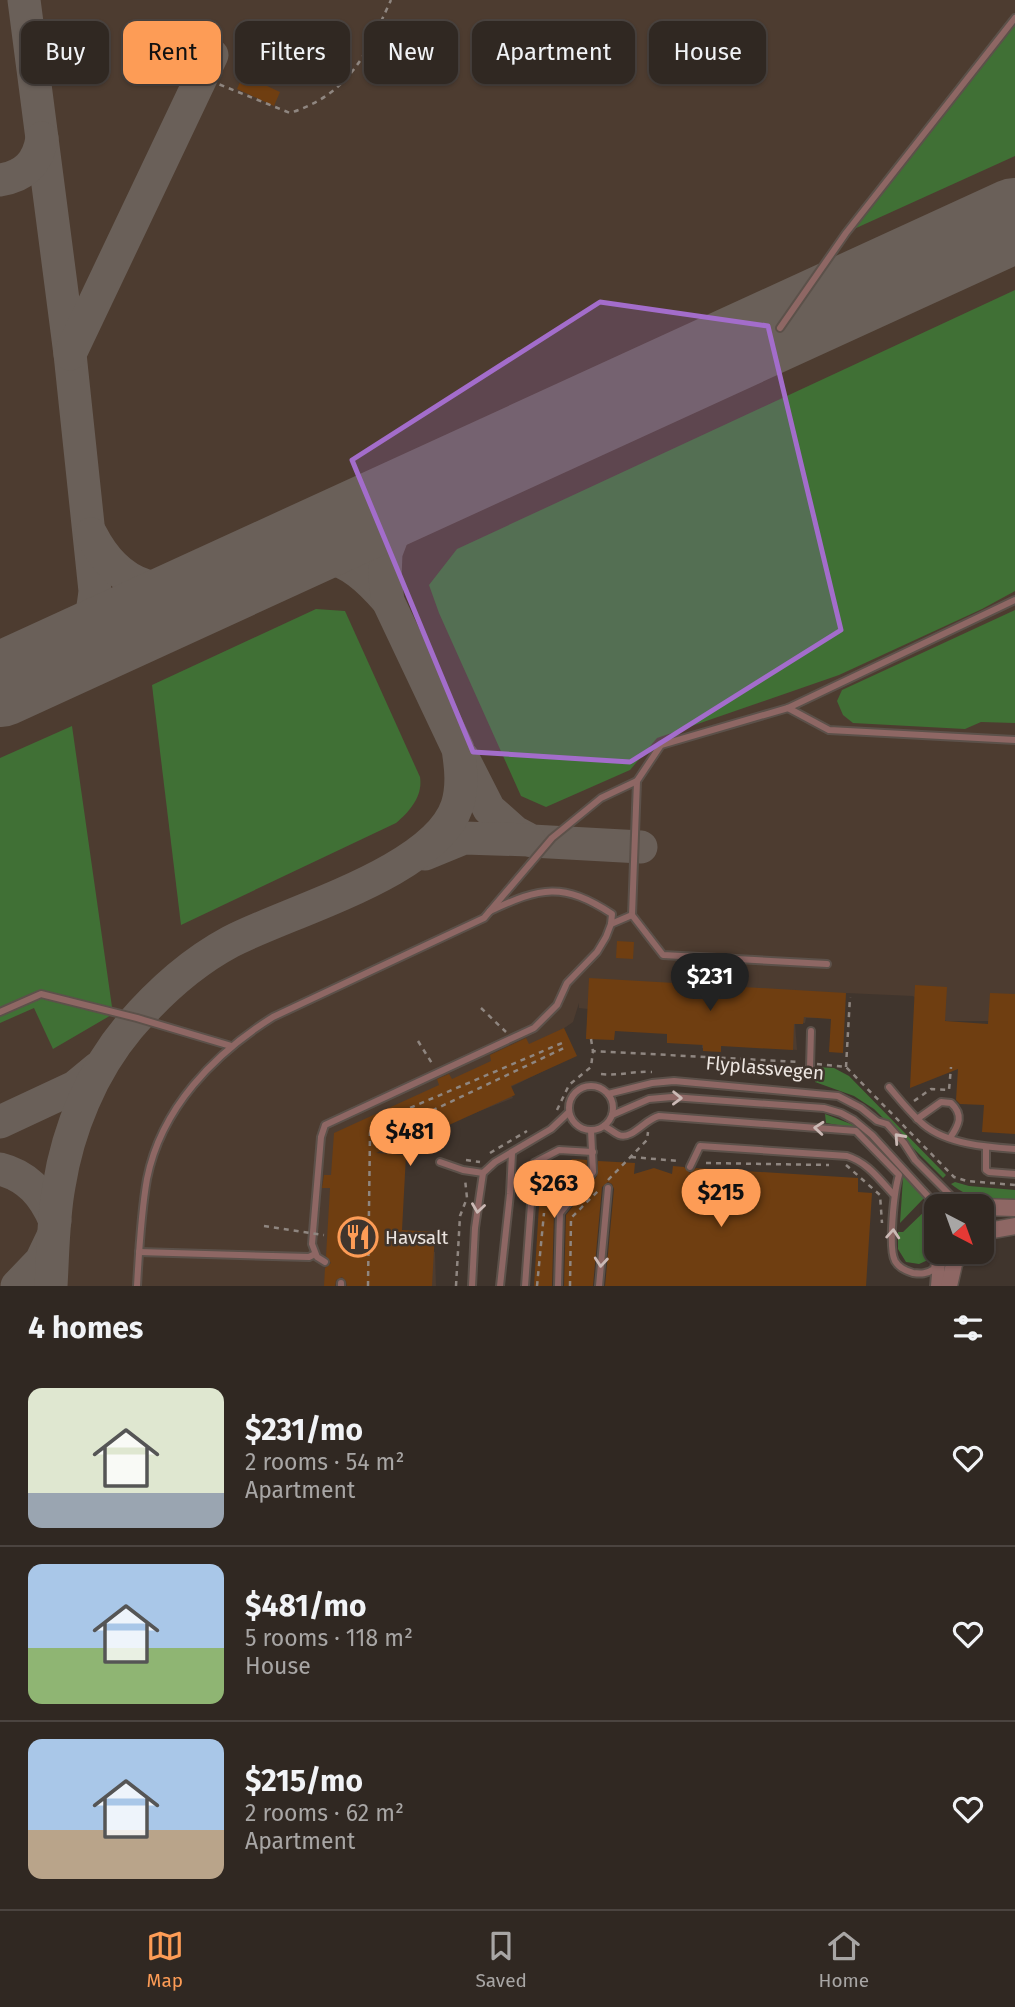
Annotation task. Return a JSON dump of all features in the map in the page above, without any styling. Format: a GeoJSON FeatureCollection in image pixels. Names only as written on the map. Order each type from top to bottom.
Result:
{"type":"FeatureCollection","features":[{"type":"Feature","properties":{"kind":"street"},"geometry":{"type":"LineString","coordinates":[[994,1207],[1015,1208]]}},
{"type":"Feature","properties":{"kind":"street"},"geometry":{"type":"LineString","coordinates":[[994,1230],[1015,1226]]}},
{"type":"Feature","properties":{"kind":"street"},"geometry":{"type":"LineString","coordinates":[[937,1286],[938,1264]]}},
{"type":"Feature","properties":{"kind":"street"},"geometry":{"type":"LineString","coordinates":[[949,1286],[954,1264]]}},
{"type":"Feature","properties":{"kind":"lane"},"geometry":{"type":"LineString","coordinates":[[780,328],[846,233],[1015,18]]}},
{"type":"Feature","properties":{"kind":"lane"},"geometry":{"type":"LineString","coordinates":[[137,1286],[147,1179],[161,1137],[193,1084],[212,1062],[231,1046],[273,1017],[484,918],[560,831],[601,799],[637,781],[661,745],[788,708],[1015,600]]}},
{"type":"Feature","properties":{"kind":"lane"},"geometry":{"type":"LineString","coordinates":[[788,708],[829,730],[1015,740]]}},
{"type":"Feature","properties":{"kind":"lane"},"geometry":{"type":"LineString","coordinates":[[637,781],[632,915],[663,955],[827,964]]}},
{"type":"Feature","properties":{"kind":"lane"},"geometry":{"type":"LineString","coordinates":[[325,1262],[315,1254],[312,1244],[321,1137],[325,1125],[534,1028],[550,1014],[567,983],[597,951],[611,924],[612,914],[580,895],[555,890],[509,902],[488,912]]}},
{"type":"Feature","properties":{"kind":"lane"},"geometry":{"type":"LineString","coordinates":[[611,924],[632,915]]}},
{"type":"Feature","properties":{"kind":"lane"},"geometry":{"type":"LineString","coordinates":[[0,1012],[41,994],[137,1018],[231,1046]]}},
{"type":"Feature","properties":{"kind":"lane"},"geometry":{"type":"LineString","coordinates":[[810,1067],[811,1031]]}},
{"type":"Feature","properties":{"kind":"lane","name":"Flyplassvegen"},"geometry":{"type":"LineString","coordinates":[[483,1173],[495,1162],[551,1129],[569,1112],[575,1093],[583,1087],[601,1088],[608,1094],[652,1083],[674,1081],[838,1096],[861,1108],[877,1121],[887,1124],[915,1160],[949,1194]]}},
{"type":"Feature","properties":{"kind":"lane"},"geometry":{"type":"LineString","coordinates":[[889,1087],[926,1127],[950,1138],[986,1147],[1015,1149]]}},
{"type":"Feature","properties":{"kind":"lane"},"geometry":{"type":"LineString","coordinates":[[569,1112],[573,1121],[581,1128],[591,1130],[604,1126],[612,1115],[613,1104],[608,1094]]}},
{"type":"Feature","properties":{"kind":"lane"},"geometry":{"type":"LineString","coordinates":[[612,1115],[649,1100],[671,1097],[824,1108],[854,1120],[872,1135],[926,1194]]}},
{"type":"Feature","properties":{"kind":"lane"},"geometry":{"type":"LineString","coordinates":[[917,1119],[941,1102],[951,1103],[959,1117],[958,1126],[950,1138]]}},
{"type":"Feature","properties":{"kind":"lane"},"geometry":{"type":"LineString","coordinates":[[604,1126],[619,1135],[631,1134],[649,1118],[659,1116],[856,1131],[899,1175],[893,1194],[893,1254],[899,1266],[911,1272],[928,1273],[935,1264]]}},
{"type":"Feature","properties":{"kind":"lane"},"geometry":{"type":"LineString","coordinates":[[558,1286],[559,1213],[593,1172],[591,1130]]}},
{"type":"Feature","properties":{"kind":"lane"},"geometry":{"type":"LineString","coordinates":[[690,1167],[700,1146],[847,1156],[859,1159],[893,1194]]}},
{"type":"Feature","properties":{"kind":"lane"},"geometry":{"type":"LineString","coordinates":[[986,1147],[986,1170],[1015,1174]]}},
{"type":"Feature","properties":{"kind":"lane"},"geometry":{"type":"LineString","coordinates":[[526,1286],[534,1163],[559,1150],[593,1152]]}},
{"type":"Feature","properties":{"kind":"lane"},"geometry":{"type":"LineString","coordinates":[[500,1286],[512,1153]]}},
{"type":"Feature","properties":{"kind":"lane"},"geometry":{"type":"LineString","coordinates":[[440,1162],[483,1173],[475,1228],[472,1286]]}},
{"type":"Feature","properties":{"kind":"lane"},"geometry":{"type":"LineString","coordinates":[[598,1286],[608,1188]]}},
{"type":"Feature","properties":{"kind":"lane"},"geometry":{"type":"LineString","coordinates":[[139,1251],[309,1256],[315,1254]]}},
{"type":"Feature","properties":{"kind":"path"},"geometry":{"type":"LineString","coordinates":[[218,84],[290,113],[311,106],[341,85],[366,54],[391,0]]}},
{"type":"Feature","properties":{"kind":"path"},"geometry":{"type":"LineString","coordinates":[[846,1067],[850,997]]}},
{"type":"Feature","properties":{"kind":"path"},"geometry":{"type":"LineString","coordinates":[[481,1008],[506,1032]]}},
{"type":"Feature","properties":{"kind":"path"},"geometry":{"type":"LineString","coordinates":[[591,1039],[593,1051]]}},
{"type":"Feature","properties":{"kind":"path"},"geometry":{"type":"LineString","coordinates":[[418,1041],[433,1065]]}},
{"type":"Feature","properties":{"kind":"path"},"geometry":{"type":"LineString","coordinates":[[368,1286],[370,1133],[373,1124],[563,1045],[387,1132],[370,1133]]}},
{"type":"Feature","properties":{"kind":"path"},"geometry":{"type":"LineString","coordinates":[[712,1051],[712,1056]]}},
{"type":"Feature","properties":{"kind":"path"},"geometry":{"type":"LineString","coordinates":[[897,1118],[932,1088],[949,1090],[951,1067]]}},
{"type":"Feature","properties":{"kind":"path"},"geometry":{"type":"LineString","coordinates":[[601,1074],[620,1076],[632,1071],[652,1072]]}},
{"type":"Feature","properties":{"kind":"path"},"geometry":{"type":"LineString","coordinates":[[554,1116],[569,1085],[587,1072]]}},
{"type":"Feature","properties":{"kind":"path"},"geometry":{"type":"LineString","coordinates":[[456,1286],[460,1216],[467,1198],[463,1170],[465,1160],[480,1162],[495,1149],[530,1129]]}},
{"type":"Feature","properties":{"kind":"path"},"geometry":{"type":"LineString","coordinates":[[570,1286],[571,1218],[647,1140],[649,1131]]}},
{"type":"Feature","properties":{"kind":"path"},"geometry":{"type":"LineString","coordinates":[[631,1157],[679,1161]]}},
{"type":"Feature","properties":{"kind":"path"},"geometry":{"type":"LineString","coordinates":[[706,1163],[832,1165]]}},
{"type":"Feature","properties":{"kind":"path"},"geometry":{"type":"LineString","coordinates":[[846,1165],[880,1195],[882,1223]]}},
{"type":"Feature","properties":{"kind":"path"},"geometry":{"type":"LineString","coordinates":[[537,1286],[544,1213]]}},
{"type":"Feature","properties":{"kind":"path"},"geometry":{"type":"LineString","coordinates":[[264,1226],[324,1235]]}},
{"type":"Feature","properties":{"kind":"highlighted area"},"geometry":{"type":"Polygon","coordinates":[[[600,302],[768,326],[841,630],[630,762],[473,752],[352,460],[600,302]]]}},
{"type":"Feature","properties":{"kind":"shaded area"},"geometry":{"type":"Polygon","coordinates":[[[0,0],[1015,0],[1015,1021],[946,1021],[913,996],[846,993],[820,1018],[806,1018],[805,1023],[795,1023],[797,1050],[721,1044],[712,1051],[702,1048],[702,1043],[667,1041],[668,1032],[614,1030],[613,1039],[586,1038],[588,1009],[579,1008],[579,1003],[573,1022],[563,1029],[576,1055],[511,1087],[509,1089],[513,1098],[434,1129],[432,1125],[396,1148],[400,1244],[417,1245],[435,1252],[436,1286],[0,1286],[0,0]]]}},
{"type":"Feature","properties":{"kind":"green space"},"geometry":{"type":"Polygon","coordinates":[[[1015,24],[1015,156],[854,229],[1015,24]]]}},
{"type":"Feature","properties":{"kind":"green space"},"geometry":{"type":"Polygon","coordinates":[[[1015,290],[1015,591],[839,675],[657,738],[630,770],[546,807],[521,796],[429,585],[457,549],[1015,290]]]}},
{"type":"Feature","properties":{"kind":"green space"},"geometry":{"type":"Polygon","coordinates":[[[316,609],[345,611],[420,777],[417,797],[411,808],[396,823],[181,925],[152,685],[316,609]]]}},
{"type":"Feature","properties":{"kind":"green space"},"geometry":{"type":"Polygon","coordinates":[[[1015,610],[1015,723],[981,722],[965,729],[853,723],[843,715],[837,701],[842,690],[1015,610]]]}},
{"type":"Feature","properties":{"kind":"green space"},"geometry":{"type":"Polygon","coordinates":[[[72,726],[113,1014],[53,1049],[34,1008],[0,1023],[0,758],[72,726]]]}},
{"type":"Feature","properties":{"kind":"green space"},"geometry":{"type":"Polygon","coordinates":[[[815,1067],[834,1068],[849,1076],[946,1175],[943,1178],[874,1109],[854,1096],[815,1082],[815,1067]]]}},
{"type":"Feature","properties":{"kind":"green space"},"geometry":{"type":"Polygon","coordinates":[[[825,1114],[856,1126],[924,1198],[900,1223],[903,1178],[855,1128],[826,1123],[825,1114]]]}},
{"type":"Feature","properties":{"kind":"green space"},"geometry":{"type":"Polygon","coordinates":[[[955,1182],[969,1186],[1015,1190],[1015,1201],[994,1199],[994,1194],[969,1194],[951,1184],[955,1182]]]}},
{"type":"Feature","properties":{"kind":"green space"},"geometry":{"type":"Polygon","coordinates":[[[924,1212],[924,1262],[919,1264],[906,1262],[898,1249],[898,1232],[903,1232],[924,1212]]]}},
{"type":"Feature","properties":{"kind":"building"},"geometry":{"type":"Polygon","coordinates":[[[239,84],[263,84],[280,92],[274,106],[237,89],[239,84]]]}},
{"type":"Feature","properties":{"kind":"building"},"geometry":{"type":"Polygon","coordinates":[[[617,941],[634,942],[633,959],[616,958],[617,941]]]}},
{"type":"Feature","properties":{"kind":"building"},"geometry":{"type":"Polygon","coordinates":[[[589,978],[846,993],[843,1053],[829,1052],[831,1019],[804,1017],[803,1024],[794,1024],[793,1050],[721,1046],[721,1052],[703,1051],[703,1045],[667,1043],[667,1034],[615,1031],[614,1040],[586,1039],[589,978]]]}},
{"type":"Feature","properties":{"kind":"building"},"geometry":{"type":"Polygon","coordinates":[[[915,985],[947,987],[945,1021],[988,1024],[990,993],[1015,994],[1015,1134],[982,1132],[984,1105],[960,1104],[956,1100],[958,1069],[910,1088],[915,985]]]}},
{"type":"Feature","properties":{"kind":"building"},"geometry":{"type":"Polygon","coordinates":[[[564,1028],[577,1056],[511,1086],[515,1095],[438,1130],[437,1126],[376,1153],[406,1155],[402,1230],[435,1232],[432,1286],[347,1286],[342,1277],[336,1280],[335,1286],[324,1286],[325,1268],[331,1263],[326,1256],[330,1188],[322,1188],[324,1175],[331,1175],[334,1133],[439,1085],[437,1079],[449,1074],[452,1079],[491,1061],[490,1055],[526,1038],[529,1044],[564,1028]]]}},
{"type":"Feature","properties":{"kind":"building"},"geometry":{"type":"Polygon","coordinates":[[[572,1159],[587,1160],[587,1170],[554,1212],[552,1286],[534,1286],[539,1206],[572,1159]]]}},
{"type":"Feature","properties":{"kind":"building"},"geometry":{"type":"Polygon","coordinates":[[[598,1161],[635,1163],[634,1174],[654,1168],[672,1174],[673,1166],[684,1167],[690,1173],[696,1168],[858,1178],[858,1192],[872,1193],[866,1286],[605,1286],[614,1189],[608,1182],[602,1187],[593,1286],[564,1286],[566,1215],[597,1176],[598,1161]]]}},
{"type":"Feature","properties":{"kind":"taxiway"},"geometry":{"type":"LineString","coordinates":[[24,0],[70,354],[95,591],[90,622],[77,643],[60,658]]}},
{"type":"Feature","properties":{"kind":"taxiway"},"geometry":{"type":"LineString","coordinates":[[70,354],[198,84]]}},
{"type":"Feature","properties":{"kind":"taxiway"},"geometry":{"type":"LineString","coordinates":[[0,180],[17,175],[29,167],[37,155],[42,138]]}},
{"type":"Feature","properties":{"kind":"taxiway"},"geometry":{"type":"LineString","coordinates":[[51,1286],[57,1198],[75,1122],[104,1062],[129,1027],[176,980],[216,950],[357,887],[421,851],[443,830],[457,806],[461,778],[458,749],[388,601],[385,578],[386,553],[397,524],[419,500],[444,482]]}},
{"type":"Feature","properties":{"kind":"taxiway"},"geometry":{"type":"LineString","coordinates":[[91,534],[115,568],[145,585],[179,590],[220,584]]}},
{"type":"Feature","properties":{"kind":"taxiway"},"geometry":{"type":"LineString","coordinates":[[258,567],[298,558],[330,558],[358,572],[388,601]]}},
{"type":"Feature","properties":{"kind":"taxiway"},"geometry":{"type":"LineString","coordinates":[[463,758],[489,809],[515,832],[532,841],[641,847]]}},
{"type":"Feature","properties":{"kind":"taxiway"},"geometry":{"type":"LineString","coordinates":[[425,854],[464,838],[529,840]]}},
{"type":"Feature","properties":{"kind":"taxiway"},"geometry":{"type":"LineString","coordinates":[[0,1122],[75,1087],[98,1068]]}},
{"type":"Feature","properties":{"kind":"taxiway"},"geometry":{"type":"LineString","coordinates":[[0,1169],[19,1176],[34,1188],[55,1221]]}},
{"type":"Feature","properties":{"kind":"taxiway"},"geometry":{"type":"LineString","coordinates":[[17,1286],[41,1261],[52,1238]]}},
{"type":"Feature","properties":{"kind":"runway"},"geometry":{"type":"LineString","coordinates":[[0,685],[1015,220]]}},
{"type":"Feature","properties":{"kind":"place","name":"Havsalt"},"geometry":{"type":"Point","coordinates":[358,1237]}}]}
